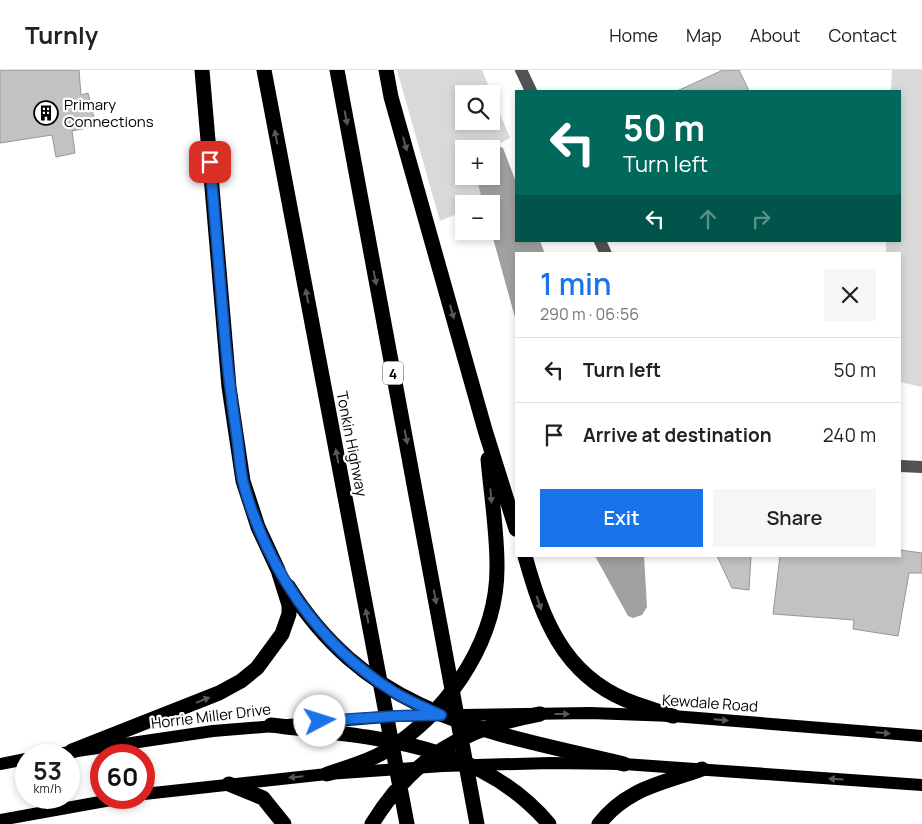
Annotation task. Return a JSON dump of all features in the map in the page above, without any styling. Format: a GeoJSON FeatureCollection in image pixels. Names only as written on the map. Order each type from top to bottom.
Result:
{"type":"FeatureCollection","features":[{"type":"Feature","properties":{"kind":"highway"},"geometry":{"type":"LineString","coordinates":[[80,748],[219,694],[241,681],[257,668],[282,634],[289,614],[286,592],[258,527],[243,481],[230,387],[202,70]]}},
{"type":"Feature","properties":{"kind":"highway","name":"Tonkin Highway"},"geometry":{"type":"LineString","coordinates":[[264,70],[406,824]]}},
{"type":"Feature","properties":{"kind":"highway","name":"4"},"geometry":{"type":"LineString","coordinates":[[337,70],[478,824]]}},
{"type":"Feature","properties":{"kind":"highway"},"geometry":{"type":"LineString","coordinates":[[386,70],[485,430],[515,526]]}},
{"type":"Feature","properties":{"kind":"highway"},"geometry":{"type":"LineString","coordinates":[[327,774],[361,767],[399,742],[436,714],[463,677],[481,640],[494,595],[498,566],[485,430]]}},
{"type":"Feature","properties":{"kind":"highway"},"geometry":{"type":"LineString","coordinates":[[525,557],[544,619],[561,648],[582,671],[625,699],[673,716]]}},
{"type":"Feature","properties":{"kind":"highway"},"geometry":{"type":"LineString","coordinates":[[278,570],[305,610],[354,662],[393,691],[436,714],[481,729]]}},
{"type":"Feature","properties":{"kind":"highway"},"geometry":{"type":"LineString","coordinates":[[372,824],[408,776],[456,740],[481,729],[540,714]]}},
{"type":"Feature","properties":{"kind":"highway"},"geometry":{"type":"LineString","coordinates":[[498,724],[624,764]]}},
{"type":"Feature","properties":{"kind":"highway"},"geometry":{"type":"LineString","coordinates":[[271,725],[399,742],[439,752],[471,765],[510,789],[536,810],[548,824]]}},
{"type":"Feature","properties":{"kind":"highway"},"geometry":{"type":"LineString","coordinates":[[599,824],[610,810],[634,793],[702,770]]}},
{"type":"Feature","properties":{"kind":"highway"},"geometry":{"type":"LineString","coordinates":[[229,784],[263,798],[284,824]]}},
{"type":"Feature","properties":{"kind":"main road","name":"Horrie Miller Drive"},"geometry":{"type":"LineString","coordinates":[[80,750],[213,731],[352,718],[436,714],[498,724]]}},
{"type":"Feature","properties":{"kind":"main road","name":"Kewdale Road"},"geometry":{"type":"LineString","coordinates":[[540,714],[673,716],[922,736]]}},
{"type":"Feature","properties":{"kind":"main road"},"geometry":{"type":"LineString","coordinates":[[0,764],[15,761]]}},
{"type":"Feature","properties":{"kind":"main road"},"geometry":{"type":"LineString","coordinates":[[361,767],[418,768],[505,764],[624,764],[922,785]]}},
{"type":"Feature","properties":{"kind":"main road"},"geometry":{"type":"LineString","coordinates":[[155,793],[327,774]]}},
{"type":"Feature","properties":{"kind":"main road"},"geometry":{"type":"LineString","coordinates":[[0,820],[90,804]]}},
{"type":"Feature","properties":{"kind":"street"},"geometry":{"type":"LineString","coordinates":[[521,70],[531,90]]}},
{"type":"Feature","properties":{"kind":"street"},"geometry":{"type":"LineString","coordinates":[[901,466],[922,467]]}},
{"type":"Feature","properties":{"kind":"shaded area"},"geometry":{"type":"Polygon","coordinates":[[[397,70],[482,70],[488,85],[455,85],[455,130],[500,130],[500,114],[510,138],[500,143],[500,140],[455,140],[455,185],[478,185],[481,195],[455,195],[455,215],[440,221],[397,70]]]}},
{"type":"Feature","properties":{"kind":"shaded area"},"geometry":{"type":"Polygon","coordinates":[[[892,70],[922,70],[922,387],[901,382],[901,252],[886,252],[886,242],[901,242],[901,90],[891,90],[892,70]]]}},
{"type":"Feature","properties":{"kind":"shaded area"},"geometry":{"type":"Polygon","coordinates":[[[500,147],[503,148],[515,179],[515,242],[540,242],[544,252],[515,252],[515,317],[494,240],[500,240],[500,195],[481,195],[478,185],[500,185],[500,147]]]}},
{"type":"Feature","properties":{"kind":"shaded area"},"geometry":{"type":"Polygon","coordinates":[[[596,557],[644,557],[647,607],[642,615],[633,618],[628,616],[596,557]]]}},
{"type":"Feature","properties":{"kind":"building","name":"Primary Connections"},"geometry":{"type":"Polygon","coordinates":[[[0,70],[79,70],[81,95],[88,93],[96,126],[72,131],[75,153],[56,157],[52,135],[0,143],[0,70]]]}},
{"type":"Feature","properties":{"kind":"building"},"geometry":{"type":"Polygon","coordinates":[[[723,70],[739,70],[749,90],[679,90],[723,70]]]}},
{"type":"Feature","properties":{"kind":"building"},"geometry":{"type":"Polygon","coordinates":[[[901,550],[922,553],[922,573],[909,573],[898,636],[853,629],[854,620],[773,614],[780,557],[901,557],[901,550]]]}},
{"type":"Feature","properties":{"kind":"building"},"geometry":{"type":"Polygon","coordinates":[[[717,557],[751,557],[749,590],[732,588],[717,557]]]}},
{"type":"Feature","properties":{"kind":"place","name":"Primary Connections"},"geometry":{"type":"Point","coordinates":[46,113]}},
{"type":"Feature","properties":{"kind":"route"},"geometry":{"type":"LineString","coordinates":[[210,162],[230,387],[243,481],[258,527],[278,570],[291,590],[305,610],[338,647],[354,662],[393,691],[413,703],[441,715],[320,721]]}}]}
